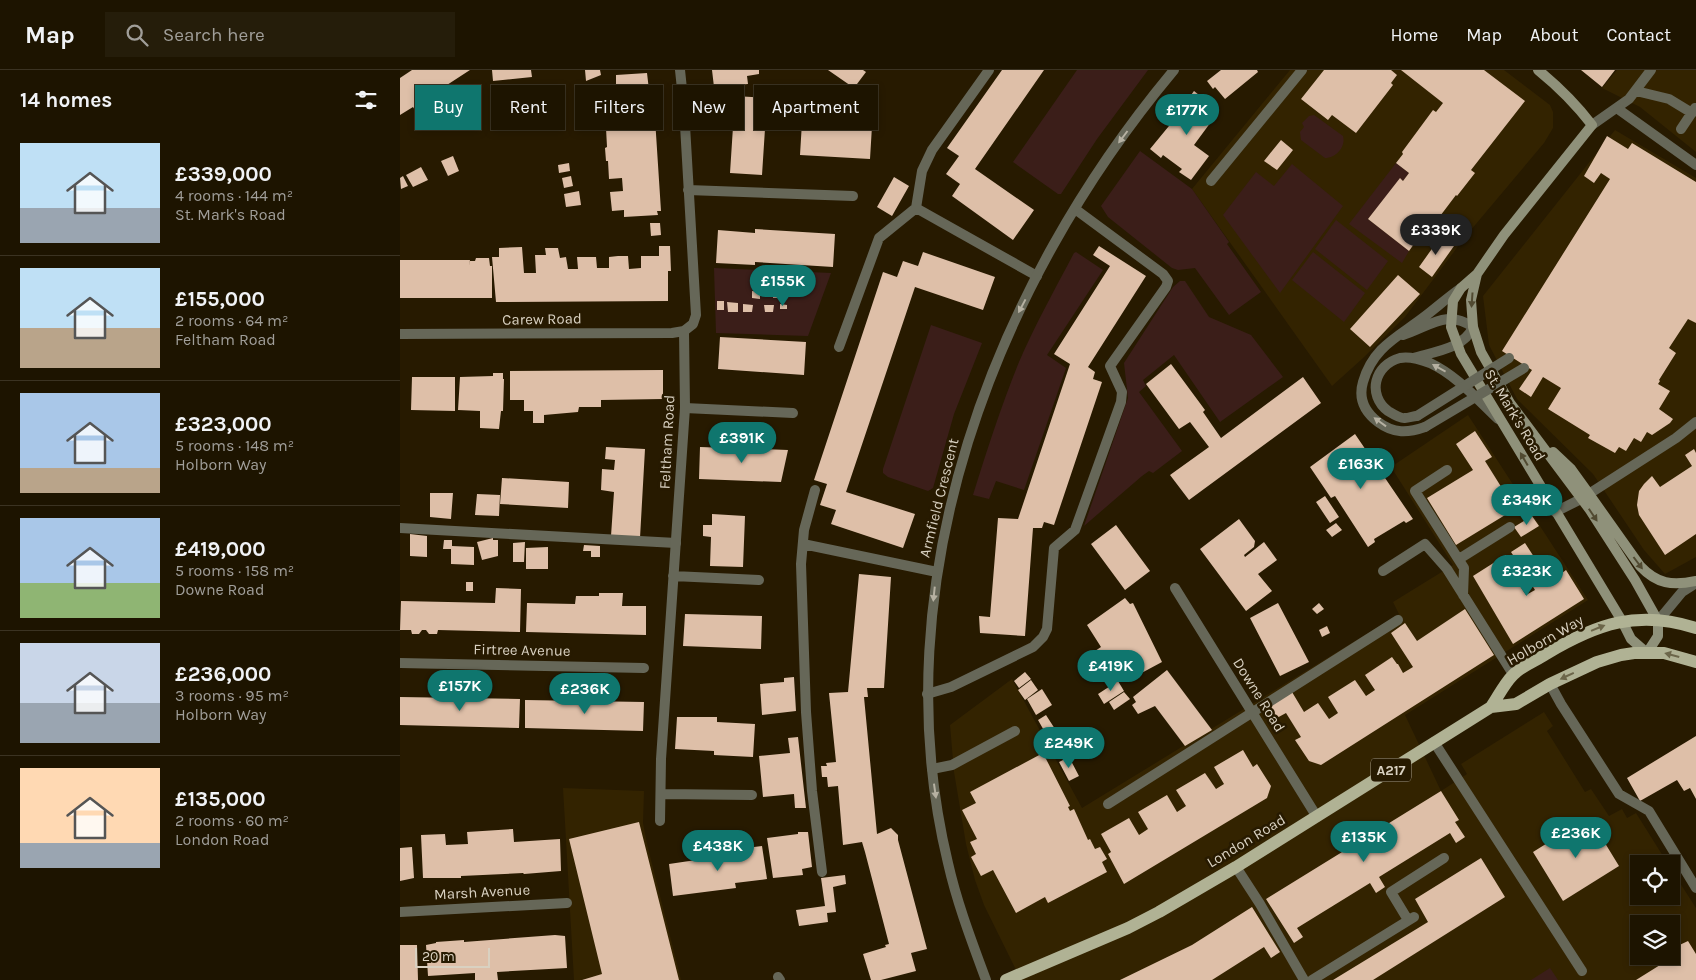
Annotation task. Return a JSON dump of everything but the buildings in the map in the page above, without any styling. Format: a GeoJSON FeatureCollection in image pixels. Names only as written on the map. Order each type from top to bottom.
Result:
{"type":"FeatureCollection","features":[{"type":"Feature","properties":{"kind":"main road","name":"Holborn Way"},"geometry":{"type":"LineString","coordinates":[[1491,707],[1513,674],[1575,638],[1601,626],[1622,621],[1658,620],[1696,628]]}},
{"type":"Feature","properties":{"kind":"main road","name":"A217"},"geometry":{"type":"LineString","coordinates":[[1491,707],[1516,704],[1550,684],[1609,658],[1634,653],[1664,653],[1696,662]]}},
{"type":"Feature","properties":{"kind":"main road","name":"London Road"},"geometry":{"type":"LineString","coordinates":[[1006,980],[1025,976],[1159,912],[1317,817],[1491,707]]}},
{"type":"Feature","properties":{"kind":"street"},"geometry":{"type":"LineString","coordinates":[[680,70],[696,315],[693,324],[684,331]]}},
{"type":"Feature","properties":{"kind":"street"},"geometry":{"type":"LineString","coordinates":[[839,347],[879,238],[916,208],[922,171],[932,150],[989,70]]}},
{"type":"Feature","properties":{"kind":"street","name":"Armfield Crescent"},"geometry":{"type":"LineString","coordinates":[[986,980],[948,863],[932,769],[927,694],[932,612],[937,572],[959,472],[978,411],[1012,325],[1075,209],[1116,146],[1174,70]]}},
{"type":"Feature","properties":{"kind":"street"},"geometry":{"type":"LineString","coordinates":[[1210,181],[1302,70]]}},
{"type":"Feature","properties":{"kind":"street"},"geometry":{"type":"LineString","coordinates":[[1538,70],[1577,104],[1592,125],[1618,108],[1636,91],[1651,70]]}},
{"type":"Feature","properties":{"kind":"street"},"geometry":{"type":"LineString","coordinates":[[1636,91],[1669,99],[1694,110],[1681,129]]}},
{"type":"Feature","properties":{"kind":"street"},"geometry":{"type":"LineString","coordinates":[[1618,108],[1696,165]]}},
{"type":"Feature","properties":{"kind":"street","name":"St. Mark's Road"},"geometry":{"type":"LineString","coordinates":[[1592,125],[1504,235],[1477,274],[1461,288],[1453,301],[1451,328],[1461,354],[1631,639],[1647,653]]}},
{"type":"Feature","properties":{"kind":"street"},"geometry":{"type":"LineString","coordinates":[[688,190],[853,196]]}},
{"type":"Feature","properties":{"kind":"street"},"geometry":{"type":"LineString","coordinates":[[916,208],[1037,276]]}},
{"type":"Feature","properties":{"kind":"street"},"geometry":{"type":"LineString","coordinates":[[927,694],[951,687],[1033,647],[1043,637],[1047,629],[1054,548],[1075,530],[1121,402],[1122,392],[1110,366],[1166,287],[1168,280],[1163,274],[1075,209]]}},
{"type":"Feature","properties":{"kind":"street","name":"St. Mark's Road"},"geometry":{"type":"LineString","coordinates":[[1477,274],[1471,300],[1473,327],[1486,360],[1510,403],[1585,496],[1658,620]]}},
{"type":"Feature","properties":{"kind":"street"},"geometry":{"type":"LineString","coordinates":[[1461,288],[1395,338],[1368,365],[1361,388],[1361,400],[1367,411],[1376,420],[1389,428],[1404,432],[1413,431],[1425,426],[1524,368]]}},
{"type":"Feature","properties":{"kind":"street"},"geometry":{"type":"LineString","coordinates":[[1395,338],[1438,321],[1451,319],[1461,320],[1473,327],[1470,334],[1457,344],[1412,358]]}},
{"type":"Feature","properties":{"kind":"street","name":"Carew Road"},"geometry":{"type":"LineString","coordinates":[[400,334],[672,333],[684,331]]}},
{"type":"Feature","properties":{"kind":"street","name":"Feltham Road"},"geometry":{"type":"LineString","coordinates":[[660,821],[673,576],[685,408],[684,331]]}},
{"type":"Feature","properties":{"kind":"street"},"geometry":{"type":"LineString","coordinates":[[1503,423],[1449,374],[1428,362],[1412,358],[1400,358],[1387,364],[1375,384],[1376,395],[1382,406],[1393,414],[1405,419],[1417,416],[1509,358]]}},
{"type":"Feature","properties":{"kind":"street"},"geometry":{"type":"LineString","coordinates":[[685,408],[793,413]]}},
{"type":"Feature","properties":{"kind":"street"},"geometry":{"type":"LineString","coordinates":[[1555,512],[1585,496],[1676,438],[1696,422]]}},
{"type":"Feature","properties":{"kind":"street"},"geometry":{"type":"LineString","coordinates":[[1447,470],[1415,491],[1464,568],[1463,595]]}},
{"type":"Feature","properties":{"kind":"street"},"geometry":{"type":"LineString","coordinates":[[815,490],[804,530],[801,564],[806,712],[812,791],[822,872]]}},
{"type":"Feature","properties":{"kind":"street"},"geometry":{"type":"LineString","coordinates":[[1585,496],[1646,572],[1660,582],[1684,584],[1696,582]]}},
{"type":"Feature","properties":{"kind":"street"},"geometry":{"type":"LineString","coordinates":[[1459,559],[1510,527]]}},
{"type":"Feature","properties":{"kind":"street"},"geometry":{"type":"LineString","coordinates":[[400,528],[676,543]]}},
{"type":"Feature","properties":{"kind":"street"},"geometry":{"type":"LineString","coordinates":[[803,544],[937,572]]}},
{"type":"Feature","properties":{"kind":"street"},"geometry":{"type":"LineString","coordinates":[[1383,571],[1425,544],[1447,569],[1513,674]]}},
{"type":"Feature","properties":{"kind":"street"},"geometry":{"type":"LineString","coordinates":[[673,576],[759,580]]}},
{"type":"Feature","properties":{"kind":"street"},"geometry":{"type":"LineString","coordinates":[[1647,653],[1658,636],[1658,620],[1682,592],[1696,582]]}},
{"type":"Feature","properties":{"kind":"street","name":"Downe Road"},"geometry":{"type":"LineString","coordinates":[[1175,588],[1317,817]]}},
{"type":"Feature","properties":{"kind":"street"},"geometry":{"type":"LineString","coordinates":[[1108,804],[1398,620]]}},
{"type":"Feature","properties":{"kind":"street","name":"Firtree Avenue"},"geometry":{"type":"LineString","coordinates":[[400,663],[644,668]]}},
{"type":"Feature","properties":{"kind":"street"},"geometry":{"type":"LineString","coordinates":[[1550,684],[1560,704],[1619,794],[1649,811],[1696,888]]}},
{"type":"Feature","properties":{"kind":"street"},"geometry":{"type":"LineString","coordinates":[[932,769],[952,765],[1015,731]]}},
{"type":"Feature","properties":{"kind":"street"},"geometry":{"type":"LineString","coordinates":[[1434,742],[1582,971]]}},
{"type":"Feature","properties":{"kind":"street"},"geometry":{"type":"LineString","coordinates":[[662,794],[752,795]]}},
{"type":"Feature","properties":{"kind":"street"},"geometry":{"type":"LineString","coordinates":[[1312,980],[1411,918],[1391,892],[1444,858]]}},
{"type":"Feature","properties":{"kind":"street"},"geometry":{"type":"LineString","coordinates":[[1236,867],[1304,980]]}},
{"type":"Feature","properties":{"kind":"street","name":"Marsh Avenue"},"geometry":{"type":"LineString","coordinates":[[400,912],[567,902]]}},
{"type":"Feature","properties":{"kind":"shaded area"},"geometry":{"type":"Polygon","coordinates":[[[1077,70],[1148,70],[1097,139],[1061,194],[1058,194],[1013,162],[1077,70]]]}},
{"type":"Feature","properties":{"kind":"shaded area"},"geometry":{"type":"Polygon","coordinates":[[[1290,70],[1504,70],[1550,105],[1553,112],[1553,128],[1544,143],[1465,237],[1405,317],[1332,386],[1192,189],[1290,70]]]}},
{"type":"Feature","properties":{"kind":"shaded area"},"geometry":{"type":"Polygon","coordinates":[[[1617,70],[1696,70],[1696,152],[1640,107],[1602,88],[1617,70]]]}},
{"type":"Feature","properties":{"kind":"shaded area"},"geometry":{"type":"Polygon","coordinates":[[[1314,115],[1343,136],[1342,148],[1329,158],[1325,158],[1301,140],[1300,132],[1304,127],[1302,123],[1309,116],[1314,115]]]}},
{"type":"Feature","properties":{"kind":"shaded area"},"geometry":{"type":"Polygon","coordinates":[[[1615,130],[1696,178],[1696,557],[1665,574],[1644,550],[1593,474],[1517,399],[1489,345],[1483,296],[1615,130]]]}},
{"type":"Feature","properties":{"kind":"shaded area"},"geometry":{"type":"Polygon","coordinates":[[[1140,151],[1192,189],[1229,242],[1227,244],[1261,292],[1229,315],[1195,268],[1178,270],[1172,268],[1108,217],[1101,206],[1140,151]]]}},
{"type":"Feature","properties":{"kind":"shaded area"},"geometry":{"type":"Polygon","coordinates":[[[1396,163],[1409,173],[1403,181],[1400,179],[1368,219],[1409,251],[1402,263],[1349,224],[1396,163]]]}},
{"type":"Feature","properties":{"kind":"shaded area"},"geometry":{"type":"Polygon","coordinates":[[[1292,164],[1343,206],[1280,293],[1223,215],[1256,172],[1274,186],[1292,164]]]}},
{"type":"Feature","properties":{"kind":"shaded area"},"geometry":{"type":"Polygon","coordinates":[[[1336,220],[1388,261],[1367,290],[1315,249],[1336,220]]]}},
{"type":"Feature","properties":{"kind":"shaded area"},"geometry":{"type":"Polygon","coordinates":[[[1076,252],[1103,270],[1047,355],[1066,368],[1024,490],[996,481],[989,499],[973,495],[1000,412],[1019,362],[1045,307],[1076,252]]]}},
{"type":"Feature","properties":{"kind":"shaded area"},"geometry":{"type":"Polygon","coordinates":[[[1313,252],[1365,293],[1344,322],[1292,280],[1313,252]]]}},
{"type":"Feature","properties":{"kind":"shaded area"},"geometry":{"type":"Polygon","coordinates":[[[714,268],[831,273],[808,336],[716,333],[714,268]]]}},
{"type":"Feature","properties":{"kind":"shaded area"},"geometry":{"type":"Polygon","coordinates":[[[1180,281],[1185,281],[1209,317],[1251,335],[1283,377],[1220,422],[1174,355],[1143,380],[1146,386],[1139,392],[1182,451],[1153,473],[1149,471],[1142,476],[1084,526],[1128,398],[1124,363],[1173,287],[1180,281]]]}},
{"type":"Feature","properties":{"kind":"shaded area"},"geometry":{"type":"Polygon","coordinates":[[[931,325],[982,343],[954,414],[933,488],[928,491],[888,477],[883,473],[883,469],[931,325]]]}},
{"type":"Feature","properties":{"kind":"shaded area"},"geometry":{"type":"Polygon","coordinates":[[[1468,415],[1588,600],[1405,715],[1441,791],[1467,774],[1461,764],[1544,712],[1553,726],[1547,731],[1585,792],[1591,789],[1609,816],[1622,809],[1627,818],[1636,813],[1662,855],[1630,855],[1630,905],[1680,905],[1680,883],[1696,908],[1696,980],[1021,980],[984,905],[975,880],[966,844],[954,772],[950,725],[1012,679],[1082,808],[1399,614],[1393,602],[1453,565],[1391,467],[1468,415]]]}},
{"type":"Feature","properties":{"kind":"shaded area"},"geometry":{"type":"Polygon","coordinates":[[[563,788],[644,791],[643,823],[647,844],[681,980],[574,980],[563,788]]]}},
{"type":"Feature","properties":{"kind":"shaded area"},"geometry":{"type":"Polygon","coordinates":[[[1550,968],[1558,980],[1531,980],[1550,968]]]}}]}
